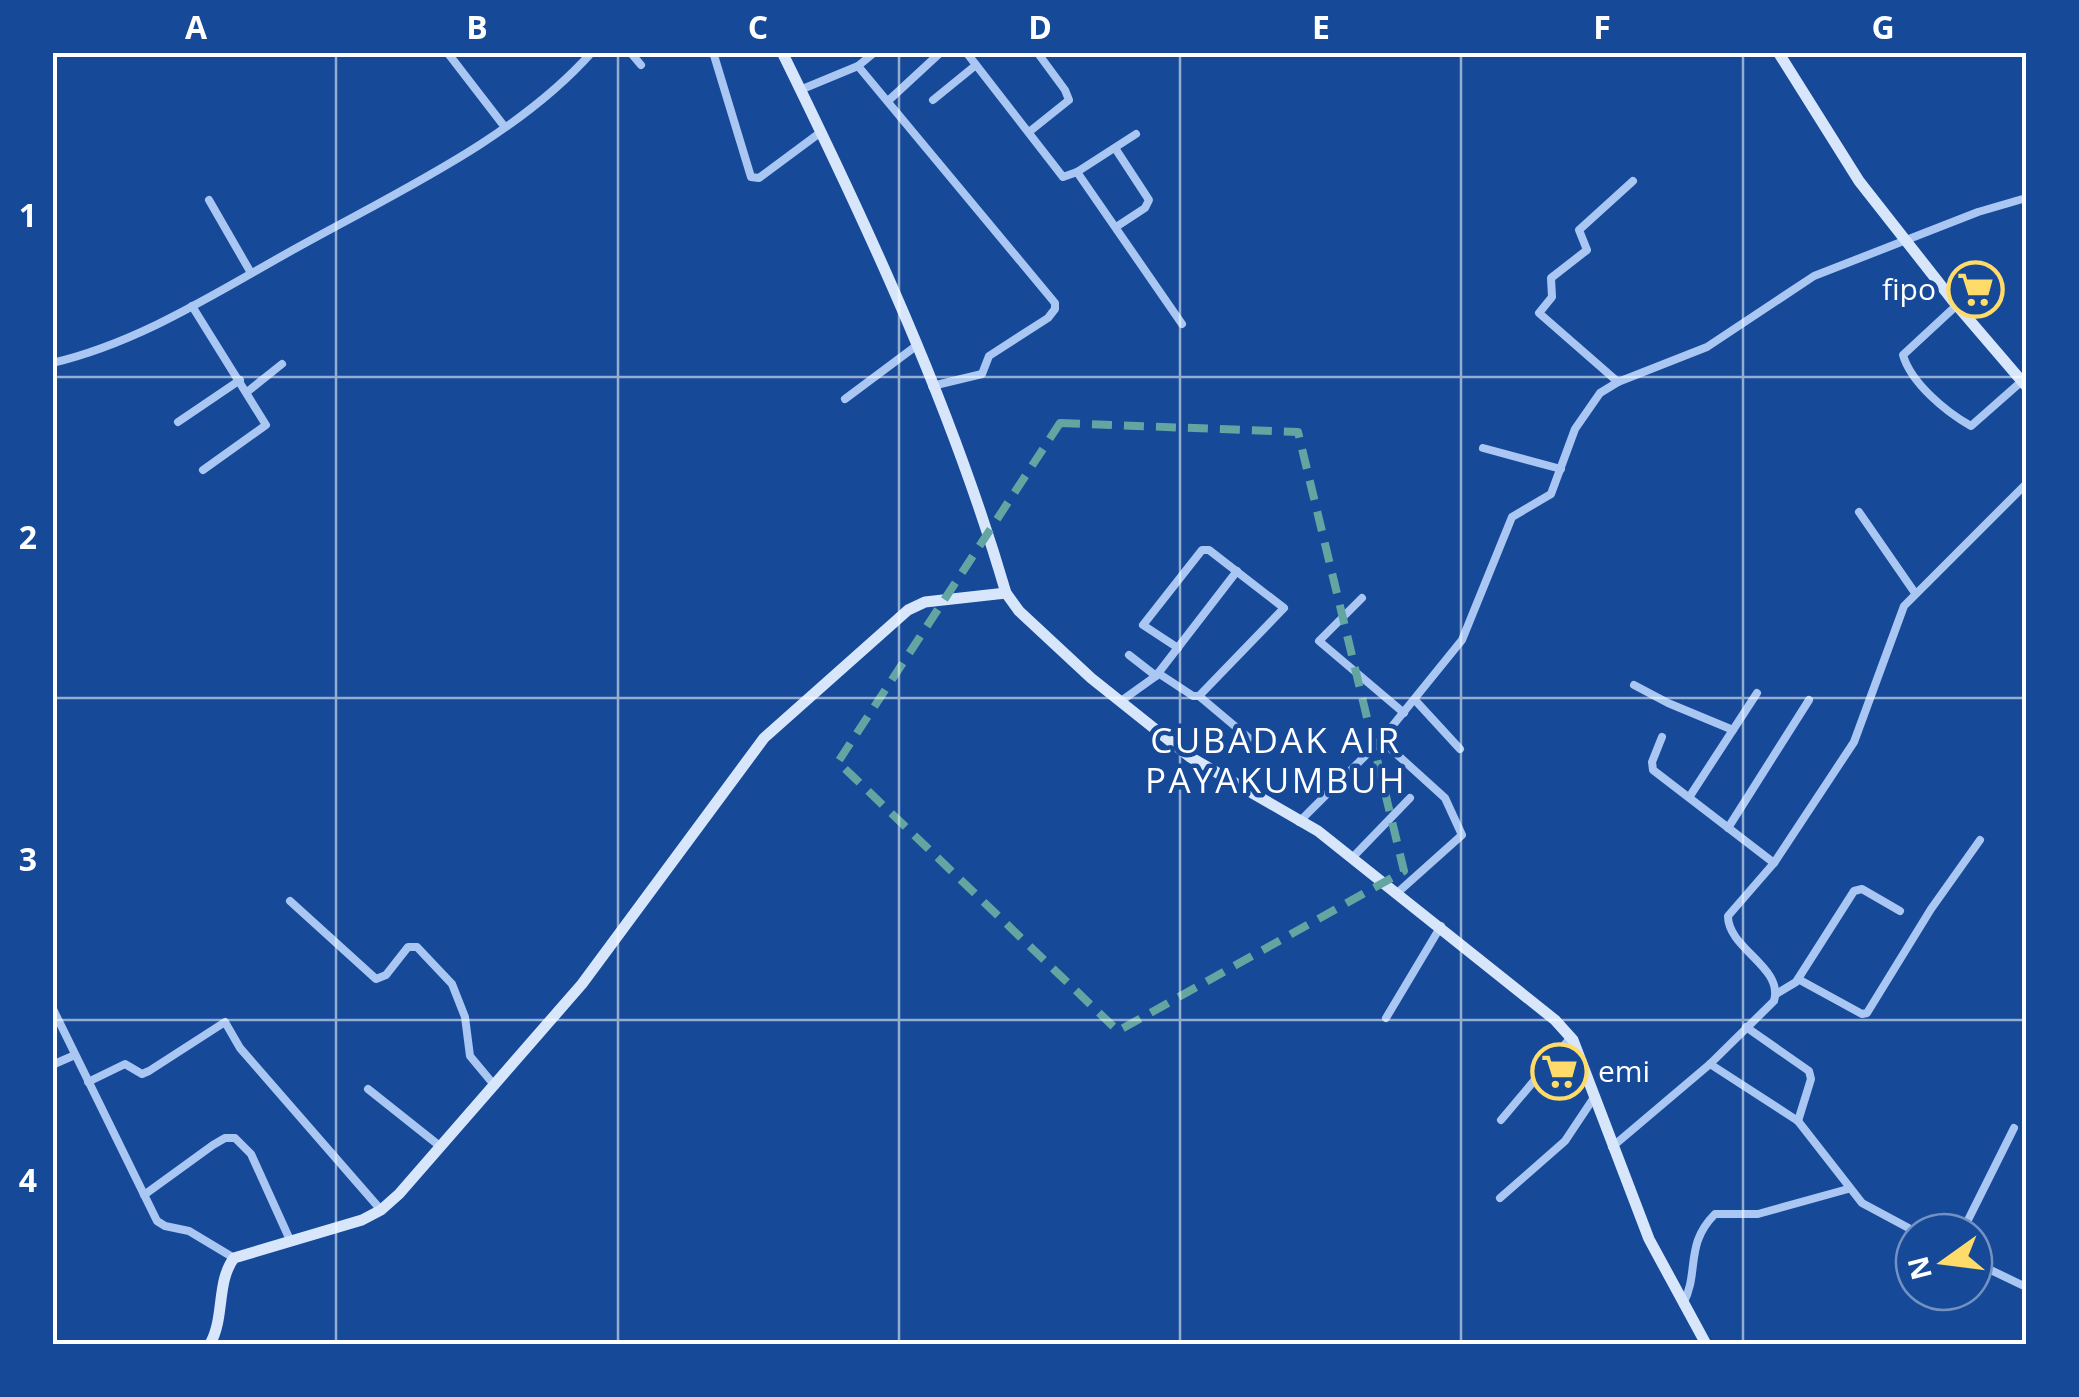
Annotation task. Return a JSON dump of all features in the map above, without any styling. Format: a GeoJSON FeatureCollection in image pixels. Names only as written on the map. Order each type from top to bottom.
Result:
{"type":"FeatureCollection","features":[{"type":"Feature","properties":{"kind":"street"},"geometry":{"type":"LineString","coordinates":[[447,52],[504,126]]}},
{"type":"Feature","properties":{"kind":"street"},"geometry":{"type":"LineString","coordinates":[[52,363],[116,345],[421,180],[504,126],[559,84],[592,52]]}},
{"type":"Feature","properties":{"kind":"street"},"geometry":{"type":"LineString","coordinates":[[630,52],[641,65]]}},
{"type":"Feature","properties":{"kind":"street"},"geometry":{"type":"LineString","coordinates":[[713,52],[752,177],[759,178],[822,131]]}},
{"type":"Feature","properties":{"kind":"street"},"geometry":{"type":"LineString","coordinates":[[782,52],[874,242],[932,386],[1006,593],[1018,611],[1190,757],[1352,858],[1555,1020],[1571,1038],[1648,1239],[1706,1344]]}},
{"type":"Feature","properties":{"kind":"street"},"geometry":{"type":"LineString","coordinates":[[800,90],[858,66],[874,52]]}},
{"type":"Feature","properties":{"kind":"street"},"geometry":{"type":"LineString","coordinates":[[888,101],[941,52]]}},
{"type":"Feature","properties":{"kind":"street"},"geometry":{"type":"LineString","coordinates":[[966,52],[1063,177],[1078,172],[1136,134]]}},
{"type":"Feature","properties":{"kind":"street"},"geometry":{"type":"LineString","coordinates":[[1029,132],[1068,100],[1037,52]]}},
{"type":"Feature","properties":{"kind":"street"},"geometry":{"type":"LineString","coordinates":[[1778,52],[1860,181],[2024,384],[1970,426],[1925,390],[1903,355],[1957,305]]}},
{"type":"Feature","properties":{"kind":"street"},"geometry":{"type":"LineString","coordinates":[[934,100],[976,64]]}},
{"type":"Feature","properties":{"kind":"street"},"geometry":{"type":"LineString","coordinates":[[858,66],[1055,302],[1048,318],[988,356],[982,374],[932,386]]}},
{"type":"Feature","properties":{"kind":"street"},"geometry":{"type":"LineString","coordinates":[[1115,148],[1149,200],[1146,208],[1116,228]]}},
{"type":"Feature","properties":{"kind":"street"},"geometry":{"type":"LineString","coordinates":[[1078,172],[1182,324]]}},
{"type":"Feature","properties":{"kind":"street"},"geometry":{"type":"LineString","coordinates":[[1618,382],[1539,312],[1552,297],[1551,278],[1586,250],[1579,230],[1633,181]]}},
{"type":"Feature","properties":{"kind":"street"},"geometry":{"type":"LineString","coordinates":[[1299,822],[1404,714],[1467,632],[1512,516],[1551,494],[1575,430],[1600,392],[1708,346],[1814,276],[1978,212],[2026,198]]}},
{"type":"Feature","properties":{"kind":"street"},"geometry":{"type":"LineString","coordinates":[[209,200],[251,273]]}},
{"type":"Feature","properties":{"kind":"street"},"geometry":{"type":"LineString","coordinates":[[192,306],[266,426],[203,470]]}},
{"type":"Feature","properties":{"kind":"street"},"geometry":{"type":"LineString","coordinates":[[845,399],[916,346]]}},
{"type":"Feature","properties":{"kind":"street"},"geometry":{"type":"LineString","coordinates":[[247,392],[282,364]]}},
{"type":"Feature","properties":{"kind":"street"},"geometry":{"type":"LineString","coordinates":[[178,422],[240,380]]}},
{"type":"Feature","properties":{"kind":"street"},"geometry":{"type":"LineString","coordinates":[[1483,448],[1562,468]]}},
{"type":"Feature","properties":{"kind":"street"},"geometry":{"type":"LineString","coordinates":[[1776,994],[1772,980],[1732,932],[1727,922],[1730,912],[1774,862],[1854,742],[1898,616],[1914,593],[2026,484]]}},
{"type":"Feature","properties":{"kind":"street"},"geometry":{"type":"LineString","coordinates":[[1859,512],[1914,593]]}},
{"type":"Feature","properties":{"kind":"street"},"geometry":{"type":"LineString","coordinates":[[1178,648],[1144,625],[1199,552],[1210,550],[1284,608],[1200,696]]}},
{"type":"Feature","properties":{"kind":"street"},"geometry":{"type":"LineString","coordinates":[[1121,702],[1157,675],[1237,571]]}},
{"type":"Feature","properties":{"kind":"street"},"geometry":{"type":"LineString","coordinates":[[230,1264],[290,1240],[362,1220],[381,1210],[582,984],[771,731],[908,610],[925,602],[1006,593]]}},
{"type":"Feature","properties":{"kind":"street"},"geometry":{"type":"LineString","coordinates":[[1362,598],[1319,642],[1404,714]]}},
{"type":"Feature","properties":{"kind":"street"},"geometry":{"type":"LineString","coordinates":[[1129,655],[1193,696],[1200,696],[1249,738]]}},
{"type":"Feature","properties":{"kind":"street"},"geometry":{"type":"LineString","coordinates":[[1634,684],[1668,703],[1734,730]]}},
{"type":"Feature","properties":{"kind":"street"},"geometry":{"type":"LineString","coordinates":[[1690,796],[1758,693]]}},
{"type":"Feature","properties":{"kind":"street"},"geometry":{"type":"LineString","coordinates":[[1415,700],[1460,749]]}},
{"type":"Feature","properties":{"kind":"street"},"geometry":{"type":"LineString","coordinates":[[1728,828],[1809,700]]}},
{"type":"Feature","properties":{"kind":"street"},"geometry":{"type":"LineString","coordinates":[[1662,737],[1652,768],[1774,862]]}},
{"type":"Feature","properties":{"kind":"street"},"geometry":{"type":"LineString","coordinates":[[1381,740],[1445,798],[1462,835],[1396,894]]}},
{"type":"Feature","properties":{"kind":"street"},"geometry":{"type":"LineString","coordinates":[[1352,858],[1410,798]]}},
{"type":"Feature","properties":{"kind":"street"},"geometry":{"type":"LineString","coordinates":[[1798,978],[1862,1014],[1867,1013],[1931,909],[1980,840]]}},
{"type":"Feature","properties":{"kind":"street"},"geometry":{"type":"LineString","coordinates":[[1612,1146],[1710,1064],[1769,1007],[1776,994],[1790,988],[1854,891],[1862,889],[1900,911]]}},
{"type":"Feature","properties":{"kind":"street"},"geometry":{"type":"LineString","coordinates":[[290,901],[376,979],[386,975],[408,947],[416,947],[452,984],[466,1017],[470,1056],[495,1086]]}},
{"type":"Feature","properties":{"kind":"street"},"geometry":{"type":"LineString","coordinates":[[1386,1018],[1441,926]]}},
{"type":"Feature","properties":{"kind":"street"},"geometry":{"type":"LineString","coordinates":[[52,1007],[161,1225],[189,1230],[230,1264]]}},
{"type":"Feature","properties":{"kind":"street"},"geometry":{"type":"LineString","coordinates":[[88,1082],[126,1064],[140,1073],[149,1071],[225,1022],[250,1061],[381,1210]]}},
{"type":"Feature","properties":{"kind":"street"},"geometry":{"type":"LineString","coordinates":[[1746,1027],[1809,1071],[1811,1079],[1798,1122]]}},
{"type":"Feature","properties":{"kind":"street"},"geometry":{"type":"LineString","coordinates":[[1501,1120],[1571,1038]]}},
{"type":"Feature","properties":{"kind":"street"},"geometry":{"type":"LineString","coordinates":[[52,1066],[76,1055]]}},
{"type":"Feature","properties":{"kind":"street"},"geometry":{"type":"LineString","coordinates":[[1710,1064],[1798,1122],[1848,1189],[1862,1203],[1894,1220]]}},
{"type":"Feature","properties":{"kind":"street"},"geometry":{"type":"LineString","coordinates":[[368,1088],[441,1147]]}},
{"type":"Feature","properties":{"kind":"street"},"geometry":{"type":"LineString","coordinates":[[1500,1198],[1565,1141],[1595,1096]]}},
{"type":"Feature","properties":{"kind":"street"},"geometry":{"type":"LineString","coordinates":[[1972,1212],[2014,1128]]}},
{"type":"Feature","properties":{"kind":"street"},"geometry":{"type":"LineString","coordinates":[[144,1195],[213,1145],[234,1138],[252,1154],[290,1240]]}},
{"type":"Feature","properties":{"kind":"street"},"geometry":{"type":"LineString","coordinates":[[1684,1304],[1691,1287],[1694,1248],[1715,1214],[1758,1214],[1848,1189]]}},
{"type":"Feature","properties":{"kind":"street"},"geometry":{"type":"LineString","coordinates":[[210,1344],[217,1331],[230,1264]]}},
{"type":"Feature","properties":{"kind":"street"},"geometry":{"type":"LineString","coordinates":[[1994,1272],[2026,1287]]}},
{"type":"Feature","properties":{"kind":"highlighted area"},"geometry":{"type":"Polygon","coordinates":[[[1060,423],[1298,432],[1404,871],[1118,1031],[838,762],[1060,423]]]}},
{"type":"Feature","properties":{"kind":"place","name":"fipo"},"geometry":{"type":"Point","coordinates":[1975,290]}},
{"type":"Feature","properties":{"kind":"place","name":"emi"},"geometry":{"type":"Point","coordinates":[1559,1072]}},
{"type":"Feature","properties":{"kind":"district","name":"CUBADAK AIR PAYAKUMBUH"},"geometry":{"type":"Point","coordinates":[1276,761]}}]}
